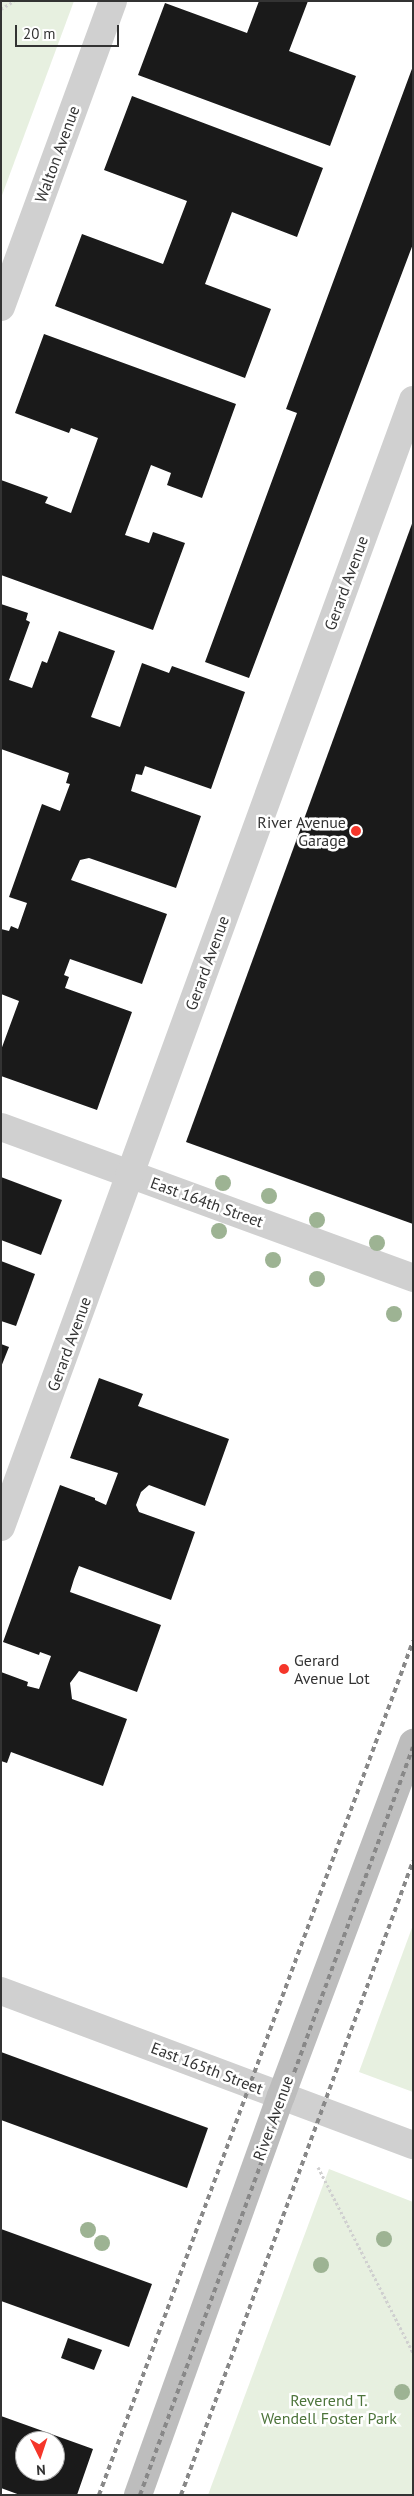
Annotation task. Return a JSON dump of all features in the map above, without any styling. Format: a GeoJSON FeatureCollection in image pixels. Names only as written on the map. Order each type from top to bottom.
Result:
{"type":"FeatureCollection","features":[{"type":"Feature","properties":{"kind":"main road","name":"River Avenue"},"geometry":{"type":"LineString","coordinates":[[138,2495],[281,2096],[413,1743]]}},
{"type":"Feature","properties":{"kind":"street","name":"Walton Avenue"},"geometry":{"type":"LineString","coordinates":[[1,307],[113,1]]}},
{"type":"Feature","properties":{"kind":"street","name":"Gerard Avenue"},"geometry":{"type":"LineString","coordinates":[[1,1527],[413,400]]}},
{"type":"Feature","properties":{"kind":"street","name":"East 164th Street"},"geometry":{"type":"LineString","coordinates":[[1,1127],[413,1278]]}},
{"type":"Feature","properties":{"kind":"street","name":"East 165th Street"},"geometry":{"type":"LineString","coordinates":[[1,1992],[413,2146]]}},
{"type":"Feature","properties":{"kind":"path"},"geometry":{"type":"LineString","coordinates":[[1,8],[14,1]]}},
{"type":"Feature","properties":{"kind":"path"},"geometry":{"type":"LineString","coordinates":[[318,2167],[413,2353]]}},
{"type":"Feature","properties":{"kind":"green space"},"geometry":{"type":"Polygon","coordinates":[[[1,1],[74,1],[1,198],[1,1]]]}},
{"type":"Feature","properties":{"kind":"green space"},"geometry":{"type":"Polygon","coordinates":[[[413,1925],[413,2092],[359,2072],[413,1925]]]}},
{"type":"Feature","properties":{"kind":"green space","name":"Reverend T. Wendell Foster Park"},"geometry":{"type":"Polygon","coordinates":[[[329,2169],[413,2202],[413,2495],[208,2495],[329,2169]]]}},
{"type":"Feature","properties":{"kind":"building"},"geometry":{"type":"Polygon","coordinates":[[[259,1],[308,1],[289,51],[356,76],[330,146],[138,75],[165,3],[247,33],[259,1]]]}},
{"type":"Feature","properties":{"kind":"building"},"geometry":{"type":"Polygon","coordinates":[[[413,66],[413,244],[249,678],[205,662],[297,413],[286,409],[413,66]]]}},
{"type":"Feature","properties":{"kind":"building"},"geometry":{"type":"Polygon","coordinates":[[[132,96],[323,168],[297,237],[232,212],[205,284],[271,309],[245,378],[55,306],[82,234],[163,264],[187,201],[104,170],[132,96]]]}},
{"type":"Feature","properties":{"kind":"building"},"geometry":{"type":"Polygon","coordinates":[[[44,334],[236,404],[202,498],[167,485],[171,473],[151,465],[125,535],[149,543],[153,532],[185,543],[153,630],[1,575],[1,480],[48,497],[45,503],[71,513],[98,438],[71,428],[69,433],[15,413],[44,334]]]}},
{"type":"Feature","properties":{"kind":"building","name":"River Avenue Garage"},"geometry":{"type":"Polygon","coordinates":[[[413,521],[413,1224],[186,1142],[413,521]]]}},
{"type":"Feature","properties":{"kind":"building"},"geometry":{"type":"Polygon","coordinates":[[[1,604],[28,613],[26,620],[30,622],[9,680],[32,688],[42,661],[47,663],[59,631],[115,651],[91,717],[120,727],[142,663],[169,673],[172,666],[245,692],[211,789],[145,766],[142,775],[136,774],[131,791],[201,816],[176,888],[89,858],[80,860],[71,880],[167,914],[142,984],[70,959],[64,975],[69,977],[65,988],[132,1012],[97,1110],[1,1076],[1,1050],[19,1001],[1,994],[1,929],[9,931],[11,926],[18,929],[27,903],[9,897],[42,804],[60,811],[70,784],[66,783],[69,773],[1,749],[1,604]]]}},
{"type":"Feature","properties":{"kind":"building"},"geometry":{"type":"Polygon","coordinates":[[[1,1177],[62,1200],[41,1255],[1,1240],[1,1177]]]}},
{"type":"Feature","properties":{"kind":"building"},"geometry":{"type":"Polygon","coordinates":[[[1,1261],[35,1274],[16,1326],[1,1321],[1,1261]]]}},
{"type":"Feature","properties":{"kind":"building"},"geometry":{"type":"Polygon","coordinates":[[[1,1344],[9,1347],[1,1367],[1,1344]]]}},
{"type":"Feature","properties":{"kind":"building"},"geometry":{"type":"Polygon","coordinates":[[[99,1378],[143,1394],[138,1406],[229,1439],[205,1506],[149,1485],[141,1492],[136,1505],[139,1512],[195,1532],[171,1600],[79,1566],[74,1579],[70,1592],[161,1625],[137,1692],[79,1671],[70,1683],[72,1699],[127,1719],[103,1786],[11,1752],[7,1763],[1,1761],[1,1672],[28,1682],[27,1686],[39,1689],[51,1656],[40,1652],[39,1655],[3,1642],[60,1485],[95,1498],[95,1500],[106,1505],[118,1473],[70,1458],[99,1378]]]}},
{"type":"Feature","properties":{"kind":"building"},"geometry":{"type":"Polygon","coordinates":[[[1,2052],[208,2128],[187,2188],[1,2120],[1,2052]]]}},
{"type":"Feature","properties":{"kind":"building"},"geometry":{"type":"Polygon","coordinates":[[[1,2229],[152,2284],[129,2347],[1,2301],[1,2229]]]}},
{"type":"Feature","properties":{"kind":"building"},"geometry":{"type":"Polygon","coordinates":[[[68,2338],[102,2350],[94,2370],[61,2358],[68,2338]]]}},
{"type":"Feature","properties":{"kind":"building"},"geometry":{"type":"Polygon","coordinates":[[[1,2416],[43,2431],[15,2431],[15,2481],[65,2481],[65,2439],[93,2449],[77,2495],[20,2495],[1,2488],[1,2416]]]}},
{"type":"Feature","properties":{"kind":"railway"},"geometry":{"type":"LineString","coordinates":[[99,2495],[413,1641]]}},
{"type":"Feature","properties":{"kind":"railway"},"geometry":{"type":"LineString","coordinates":[[140,2495],[413,1747]]}},
{"type":"Feature","properties":{"kind":"railway"},"geometry":{"type":"LineString","coordinates":[[181,2495],[413,1861]]}},
{"type":"Feature","properties":{"kind":"place","name":"River Avenue Garage"},"geometry":{"type":"Point","coordinates":[356,831]}},
{"type":"Feature","properties":{"kind":"place","name":"Gerard Avenue Lot"},"geometry":{"type":"Point","coordinates":[284,1669]}}]}
